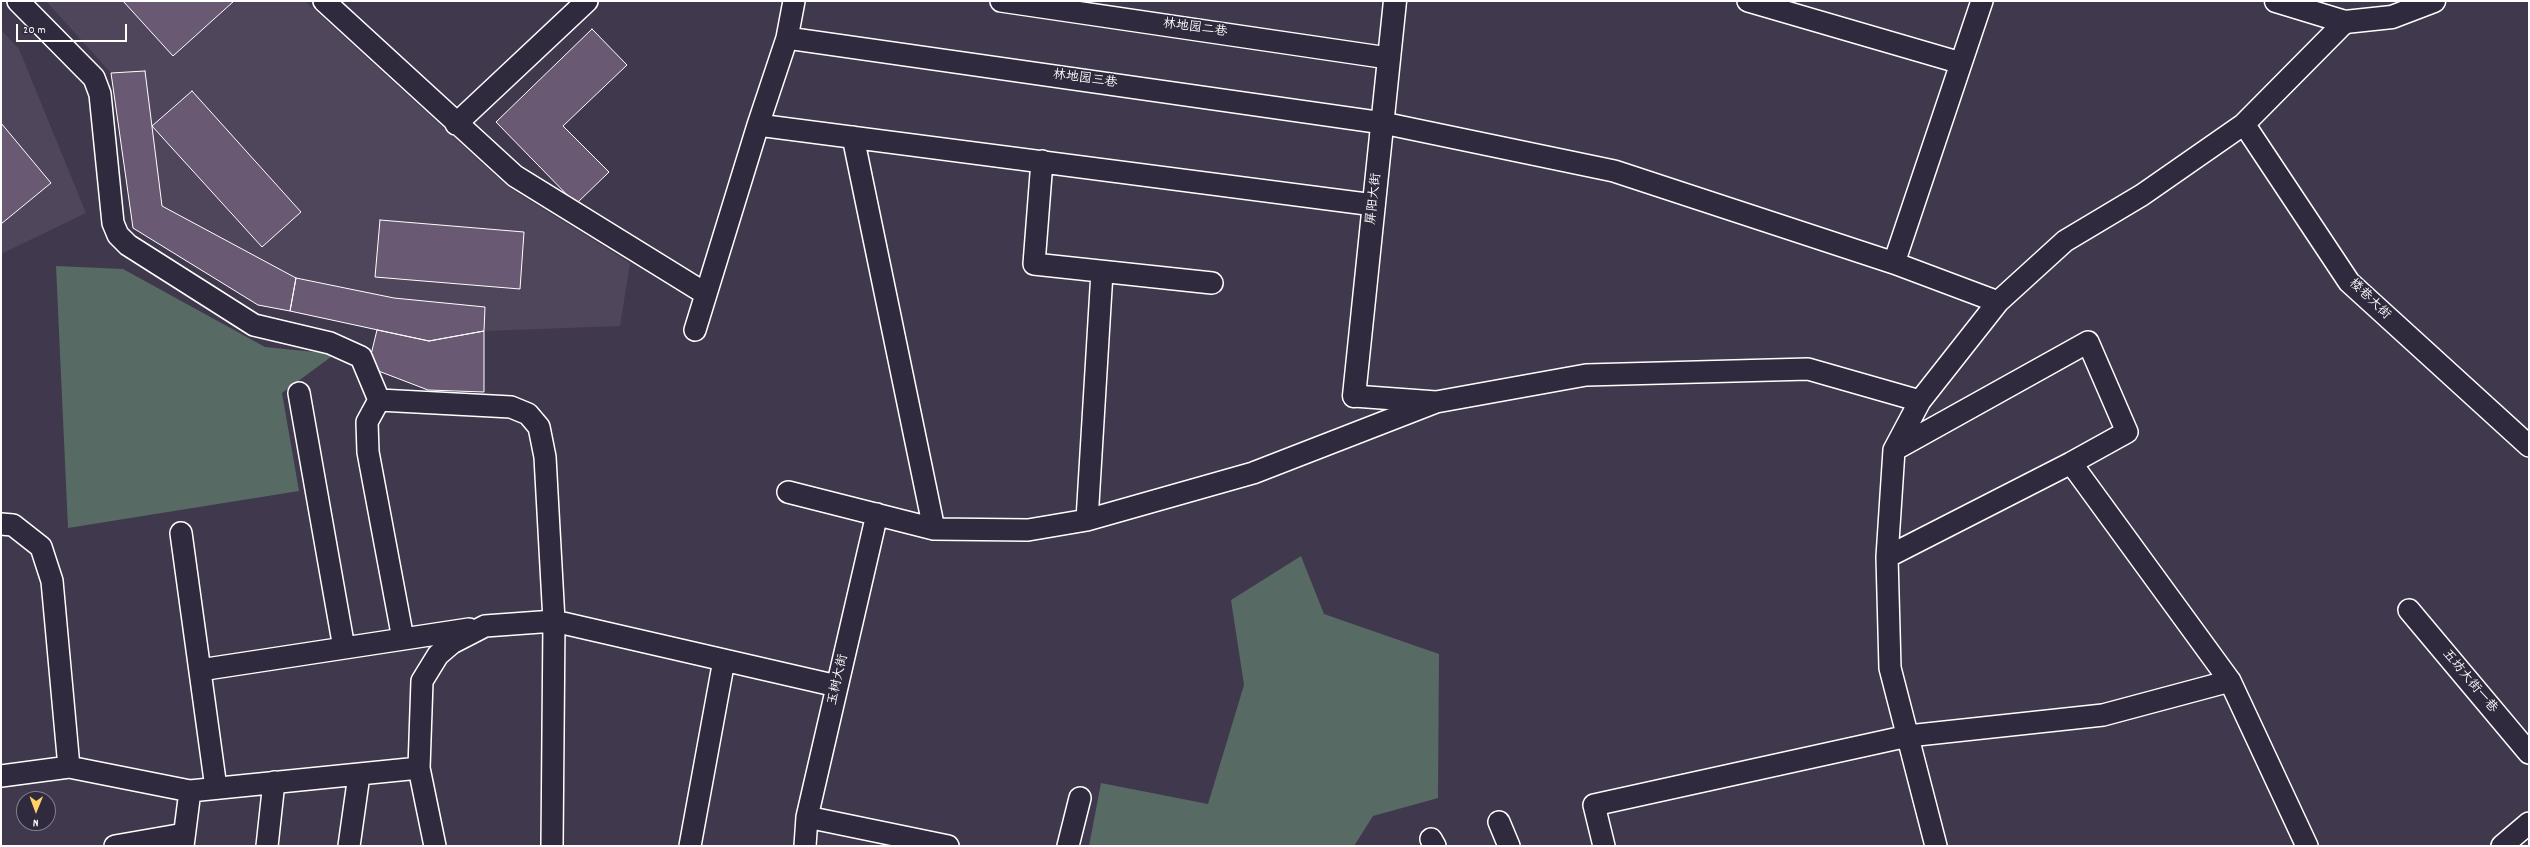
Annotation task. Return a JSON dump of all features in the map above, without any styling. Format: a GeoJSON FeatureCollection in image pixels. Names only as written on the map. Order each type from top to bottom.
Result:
{"type":"FeatureCollection","features":[{"type":"Feature","properties":{"kind":"street","name":"屏阳大街"},"geometry":{"type":"LineString","coordinates":[[1354,396],[1395,1]]}},
{"type":"Feature","properties":{"kind":"street"},"geometry":{"type":"LineString","coordinates":[[2276,1],[2345,22],[2392,17],[2434,1]]}},
{"type":"Feature","properties":{"kind":"lane"},"geometry":{"type":"LineString","coordinates":[[18,1],[94,78],[100,94],[113,223],[118,235],[128,245],[254,326],[330,343],[361,357],[379,400]]}},
{"type":"Feature","properties":{"kind":"lane"},"geometry":{"type":"LineString","coordinates":[[324,1],[456,124],[516,176],[706,294]]}},
{"type":"Feature","properties":{"kind":"lane"},"geometry":{"type":"LineString","coordinates":[[456,124],[587,1]]}},
{"type":"Feature","properties":{"kind":"lane"},"geometry":{"type":"LineString","coordinates":[[695,330],[758,125],[788,38],[794,1]]}},
{"type":"Feature","properties":{"kind":"lane","name":"林地园二巷"},"geometry":{"type":"LineString","coordinates":[[1001,1],[1388,58]]}},
{"type":"Feature","properties":{"kind":"lane"},"geometry":{"type":"LineString","coordinates":[[1748,1],[1961,63]]}},
{"type":"Feature","properties":{"kind":"lane"},"geometry":{"type":"LineString","coordinates":[[1894,263],[1982,1]]}},
{"type":"Feature","properties":{"kind":"lane"},"geometry":{"type":"LineString","coordinates":[[1936,846],[1890,668],[1887,557],[1894,450],[1920,401],[1998,302],[2065,241],[2142,195],[2244,124],[2345,22]]}},
{"type":"Feature","properties":{"kind":"lane","name":"林地园三巷"},"geometry":{"type":"LineString","coordinates":[[788,38],[1382,123],[1614,172],[1894,263],[1998,302]]}},
{"type":"Feature","properties":{"kind":"lane","name":"楼巷大街"},"geometry":{"type":"LineString","coordinates":[[2244,124],[2349,282],[2529,446]]}},
{"type":"Feature","properties":{"kind":"lane"},"geometry":{"type":"LineString","coordinates":[[758,125],[1374,205]]}},
{"type":"Feature","properties":{"kind":"lane"},"geometry":{"type":"LineString","coordinates":[[853,137],[934,529]]}},
{"type":"Feature","properties":{"kind":"lane"},"geometry":{"type":"LineString","coordinates":[[1042,162],[1034,264],[1212,283]]}},
{"type":"Feature","properties":{"kind":"lane"},"geometry":{"type":"LineString","coordinates":[[1087,520],[1102,272]]}},
{"type":"Feature","properties":{"kind":"lane"},"geometry":{"type":"LineString","coordinates":[[1887,557],[2071,463],[2127,432],[2088,342],[1894,450]]}},
{"type":"Feature","properties":{"kind":"lane"},"geometry":{"type":"LineString","coordinates":[[788,492],[934,529],[1028,530],[1087,520],[1253,473],[1436,402],[1586,375],[1808,368],[1920,401]]}},
{"type":"Feature","properties":{"kind":"lane"},"geometry":{"type":"LineString","coordinates":[[299,393],[344,648]]}},
{"type":"Feature","properties":{"kind":"lane"},"geometry":{"type":"LineString","coordinates":[[1354,396],[1436,402]]}},
{"type":"Feature","properties":{"kind":"lane"},"geometry":{"type":"LineString","coordinates":[[379,400],[511,407],[528,414],[539,427],[545,457],[554,621],[552,846]]}},
{"type":"Feature","properties":{"kind":"lane"},"geometry":{"type":"LineString","coordinates":[[379,400],[367,422],[368,452],[403,639]]}},
{"type":"Feature","properties":{"kind":"lane"},"geometry":{"type":"LineString","coordinates":[[2071,463],[2230,681],[2307,846]]}},
{"type":"Feature","properties":{"kind":"lane","name":"玉树大街"},"geometry":{"type":"LineString","coordinates":[[805,846],[807,818],[877,514]]}},
{"type":"Feature","properties":{"kind":"lane"},"geometry":{"type":"LineString","coordinates":[[1,524],[13,525],[41,547],[52,581],[69,767]]}},
{"type":"Feature","properties":{"kind":"lane"},"geometry":{"type":"LineString","coordinates":[[181,533],[216,788]]}},
{"type":"Feature","properties":{"kind":"lane","name":"五坊大街一巷"},"geometry":{"type":"LineString","coordinates":[[2409,610],[2529,753]]}},
{"type":"Feature","properties":{"kind":"lane"},"geometry":{"type":"LineString","coordinates":[[200,670],[486,626],[554,621],[838,686]]}},
{"type":"Feature","properties":{"kind":"lane"},"geometry":{"type":"LineString","coordinates":[[435,846],[419,768],[422,681],[438,655],[452,643],[486,626]]}},
{"type":"Feature","properties":{"kind":"lane"},"geometry":{"type":"LineString","coordinates":[[690,846],[724,660]]}},
{"type":"Feature","properties":{"kind":"lane"},"geometry":{"type":"LineString","coordinates":[[1604,846],[1594,805],[1908,736],[2103,715],[2230,681]]}},
{"type":"Feature","properties":{"kind":"lane"},"geometry":{"type":"LineString","coordinates":[[1,776],[69,767],[190,791],[419,768]]}},
{"type":"Feature","properties":{"kind":"lane"},"geometry":{"type":"LineString","coordinates":[[349,846],[359,775]]}},
{"type":"Feature","properties":{"kind":"lane"},"geometry":{"type":"LineString","coordinates":[[268,846],[274,782]]}},
{"type":"Feature","properties":{"kind":"lane"},"geometry":{"type":"LineString","coordinates":[[115,846],[183,840],[190,791]]}},
{"type":"Feature","properties":{"kind":"lane"},"geometry":{"type":"LineString","coordinates":[[1068,846],[1080,798]]}},
{"type":"Feature","properties":{"kind":"lane"},"geometry":{"type":"LineString","coordinates":[[807,818],[948,846]]}},
{"type":"Feature","properties":{"kind":"lane"},"geometry":{"type":"LineString","coordinates":[[1499,822],[1509,846]]}},
{"type":"Feature","properties":{"kind":"lane"},"geometry":{"type":"LineString","coordinates":[[2502,846],[2529,823]]}},
{"type":"Feature","properties":{"kind":"shaded area"},"geometry":{"type":"Polygon","coordinates":[[[46,1],[305,1],[508,187],[630,263],[620,326],[484,331],[484,392],[428,390],[368,367],[377,330],[258,305],[133,228],[111,73],[46,1]]]}},
{"type":"Feature","properties":{"kind":"shaded area"},"geometry":{"type":"Polygon","coordinates":[[[1,30],[19,49],[86,213],[1,254],[1,30]]]}},
{"type":"Feature","properties":{"kind":"green space"},"geometry":{"type":"Polygon","coordinates":[[[56,266],[123,269],[265,347],[335,354],[282,393],[299,491],[68,528],[56,266]]]}},
{"type":"Feature","properties":{"kind":"green space"},"geometry":{"type":"Polygon","coordinates":[[[1301,556],[1324,614],[1439,654],[1438,798],[1373,816],[1354,846],[1089,846],[1101,783],[1208,804],[1244,685],[1231,600],[1301,556]]]}},
{"type":"Feature","properties":{"kind":"building"},"geometry":{"type":"Polygon","coordinates":[[[123,1],[234,1],[173,56],[123,1]]]}},
{"type":"Feature","properties":{"kind":"building"},"geometry":{"type":"Polygon","coordinates":[[[592,29],[627,65],[563,126],[609,172],[576,204],[496,122],[592,29]]]}},
{"type":"Feature","properties":{"kind":"building"},"geometry":{"type":"Polygon","coordinates":[[[145,71],[162,206],[296,278],[290,311],[258,305],[133,228],[111,73],[145,71]]]}},
{"type":"Feature","properties":{"kind":"building"},"geometry":{"type":"Polygon","coordinates":[[[192,91],[301,212],[262,247],[152,126],[192,91]]]}},
{"type":"Feature","properties":{"kind":"building"},"geometry":{"type":"Polygon","coordinates":[[[1,123],[51,183],[1,224],[1,123]]]}},
{"type":"Feature","properties":{"kind":"building"},"geometry":{"type":"Polygon","coordinates":[[[380,220],[524,232],[520,289],[375,277],[380,220]]]}},
{"type":"Feature","properties":{"kind":"building"},"geometry":{"type":"Polygon","coordinates":[[[296,278],[394,298],[485,307],[484,331],[429,341],[290,311],[296,278]]]}},
{"type":"Feature","properties":{"kind":"building"},"geometry":{"type":"Polygon","coordinates":[[[377,330],[429,341],[484,331],[484,392],[428,390],[368,367],[377,330]]]}}]}
